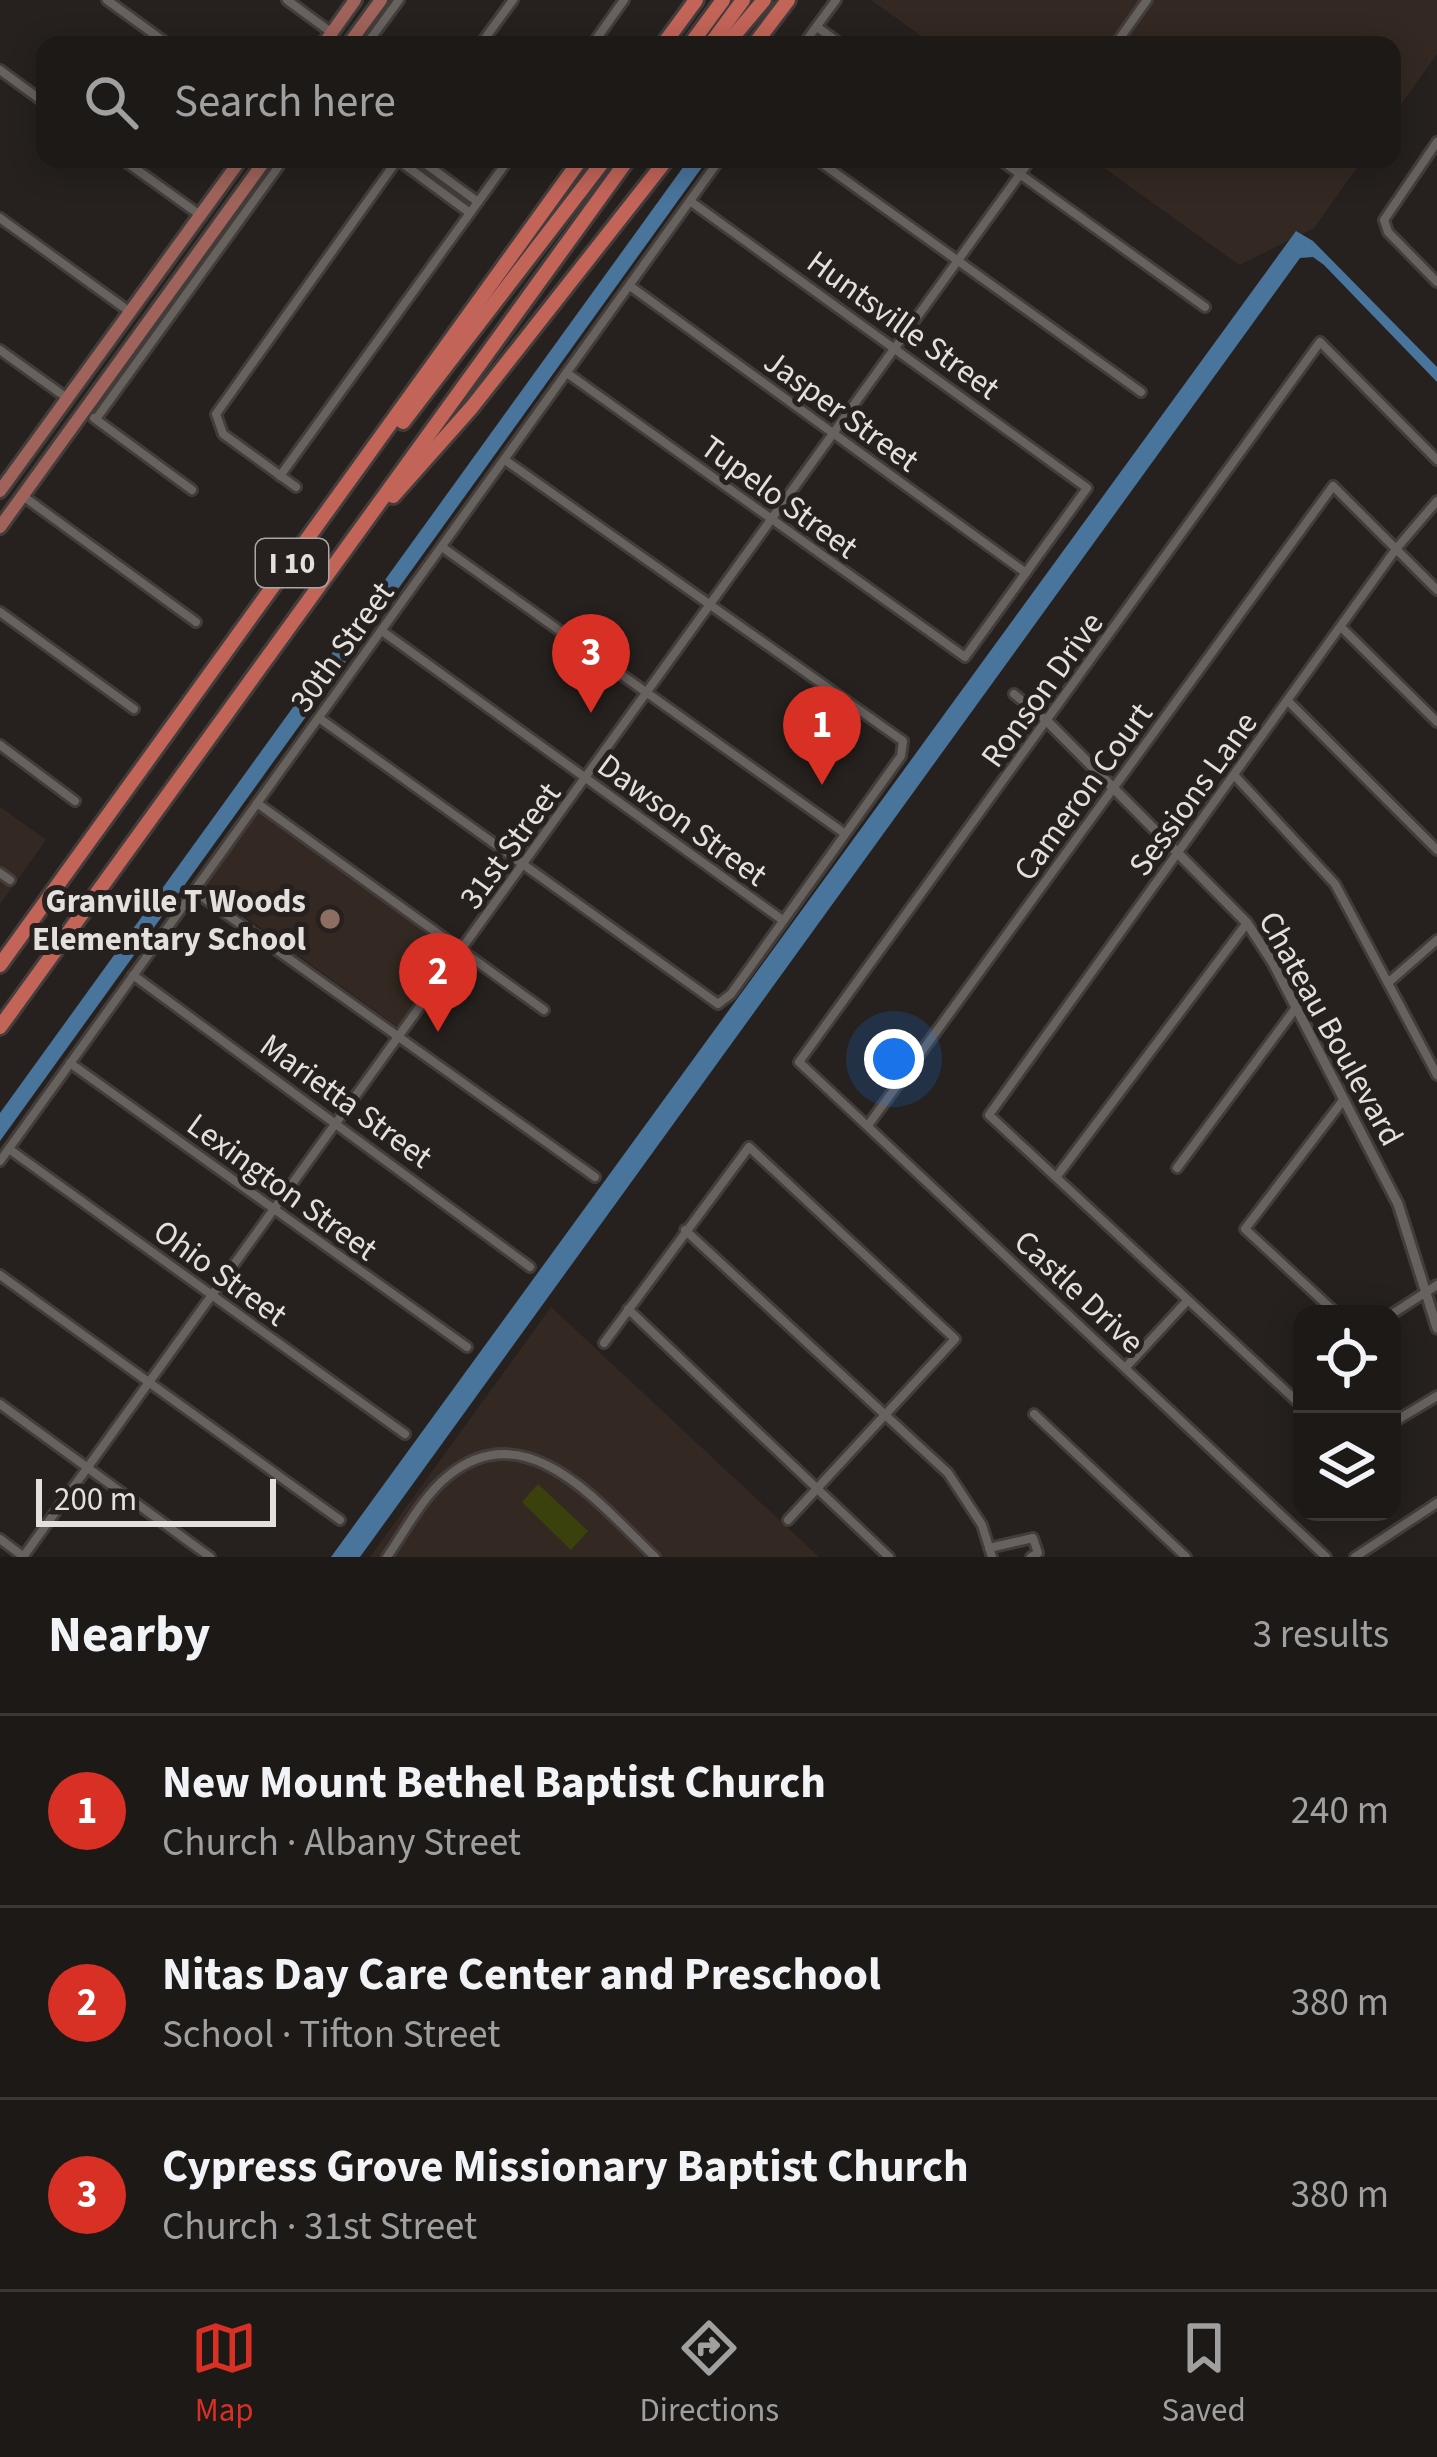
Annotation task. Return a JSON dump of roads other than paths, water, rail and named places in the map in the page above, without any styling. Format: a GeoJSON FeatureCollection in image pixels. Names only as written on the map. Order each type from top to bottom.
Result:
{"type":"FeatureCollection","features":[{"type":"Feature","properties":{"kind":"highway"},"geometry":{"type":"LineString","coordinates":[[670,36],[692,0]]}},
{"type":"Feature","properties":{"kind":"highway"},"geometry":{"type":"LineString","coordinates":[[697,36],[723,0]]}},
{"type":"Feature","properties":{"kind":"highway"},"geometry":{"type":"LineString","coordinates":[[717,36],[743,0]]}},
{"type":"Feature","properties":{"kind":"highway"},"geometry":{"type":"LineString","coordinates":[[734,36],[764,0]]}},
{"type":"Feature","properties":{"kind":"highway"},"geometry":{"type":"LineString","coordinates":[[761,36],[788,0]]}},
{"type":"Feature","properties":{"kind":"highway","name":"I 10"},"geometry":{"type":"LineString","coordinates":[[0,965],[575,168]]}},
{"type":"Feature","properties":{"kind":"highway"},"geometry":{"type":"LineString","coordinates":[[330,511],[451,364],[598,168]]}},
{"type":"Feature","properties":{"kind":"highway","name":"I 10"},"geometry":{"type":"LineString","coordinates":[[0,1027],[621,168]]}},
{"type":"Feature","properties":{"kind":"highway"},"geometry":{"type":"LineString","coordinates":[[345,548],[472,407],[661,168]]}},
{"type":"Feature","properties":{"kind":"main road"},"geometry":{"type":"LineString","coordinates":[[329,36],[355,0]]}},
{"type":"Feature","properties":{"kind":"main road"},"geometry":{"type":"LineString","coordinates":[[354,36],[377,0]]}},
{"type":"Feature","properties":{"kind":"main road"},"geometry":{"type":"LineString","coordinates":[[2,486],[236,168]]}},
{"type":"Feature","properties":{"kind":"main road"},"geometry":{"type":"LineString","coordinates":[[242,168],[248,184]]}},
{"type":"Feature","properties":{"kind":"main road"},"geometry":{"type":"LineString","coordinates":[[0,524],[90,409],[260,168]]}},
{"type":"Feature","properties":{"kind":"main road"},"geometry":{"type":"LineString","coordinates":[[199,251],[228,200],[221,186]]}},
{"type":"Feature","properties":{"kind":"main road"},"geometry":{"type":"LineString","coordinates":[[90,409],[123,345],[121,325]]}},
{"type":"Feature","properties":{"kind":"main road"},"geometry":{"type":"LineString","coordinates":[[0,524],[26,480],[19,465]]}},
{"type":"Feature","properties":{"kind":"street"},"geometry":{"type":"LineString","coordinates":[[106,0],[156,36]]}},
{"type":"Feature","properties":{"kind":"street"},"geometry":{"type":"LineString","coordinates":[[286,0],[324,36]]}},
{"type":"Feature","properties":{"kind":"street"},"geometry":{"type":"LineString","coordinates":[[373,36],[399,0]]}},
{"type":"Feature","properties":{"kind":"street"},"geometry":{"type":"LineString","coordinates":[[487,36],[513,0]]}},
{"type":"Feature","properties":{"kind":"street"},"geometry":{"type":"LineString","coordinates":[[598,36],[624,0]]}},
{"type":"Feature","properties":{"kind":"street"},"geometry":{"type":"LineString","coordinates":[[810,36],[836,0]]}},
{"type":"Feature","properties":{"kind":"street"},"geometry":{"type":"LineString","coordinates":[[1122,36],[1148,0]]}},
{"type":"Feature","properties":{"kind":"street"},"geometry":{"type":"LineString","coordinates":[[817,27],[830,36]]}},
{"type":"Feature","properties":{"kind":"street"},"geometry":{"type":"LineString","coordinates":[[0,70],[36,96]]}},
{"type":"Feature","properties":{"kind":"street"},"geometry":{"type":"LineString","coordinates":[[1437,142],[1384,221],[1437,282]]}},
{"type":"Feature","properties":{"kind":"street"},"geometry":{"type":"LineString","coordinates":[[135,168],[200,215]]}},
{"type":"Feature","properties":{"kind":"street"},"geometry":{"type":"LineString","coordinates":[[192,490],[90,409],[277,168]]}},
{"type":"Feature","properties":{"kind":"street"},"geometry":{"type":"LineString","coordinates":[[296,488],[223,434],[215,422],[220,406],[391,168]]}},
{"type":"Feature","properties":{"kind":"street"},"geometry":{"type":"LineString","coordinates":[[409,168],[470,213]]}},
{"type":"Feature","properties":{"kind":"street"},"geometry":{"type":"LineString","coordinates":[[431,168],[478,202]]}},
{"type":"Feature","properties":{"kind":"street"},"geometry":{"type":"LineString","coordinates":[[280,476],[503,168]]}},
{"type":"Feature","properties":{"kind":"street","name":"30th Street"},"geometry":{"type":"LineString","coordinates":[[0,1161],[714,168]]}},
{"type":"Feature","properties":{"kind":"street"},"geometry":{"type":"LineString","coordinates":[[828,168],[1141,392]]}},
{"type":"Feature","properties":{"kind":"street"},"geometry":{"type":"LineString","coordinates":[[1012,168],[1205,307]]}},
{"type":"Feature","properties":{"kind":"street","name":"31st Street"},"geometry":{"type":"LineString","coordinates":[[24,1557],[1024,168]]}},
{"type":"Feature","properties":{"kind":"street","name":"Huntsville Street"},"geometry":{"type":"LineString","coordinates":[[691,201],[1087,488],[1026,573]]}},
{"type":"Feature","properties":{"kind":"street"},"geometry":{"type":"LineString","coordinates":[[0,218],[130,312]]}},
{"type":"Feature","properties":{"kind":"street","name":"Jasper Street"},"geometry":{"type":"LineString","coordinates":[[630,286],[1026,573]]}},
{"type":"Feature","properties":{"kind":"street","name":"Ronson Drive"},"geometry":{"type":"LineString","coordinates":[[799,1062],[1320,343],[1437,460]]}},
{"type":"Feature","properties":{"kind":"street"},"geometry":{"type":"LineString","coordinates":[[0,350],[68,398]]}},
{"type":"Feature","properties":{"kind":"street","name":"Tupelo Street"},"geometry":{"type":"LineString","coordinates":[[567,373],[965,657],[1026,573]]}},
{"type":"Feature","properties":{"kind":"street"},"geometry":{"type":"LineString","coordinates":[[319,718],[718,1004],[731,994],[901,756],[903,741],[505,460]]}},
{"type":"Feature","properties":{"kind":"street","name":"Cameron Court"},"geometry":{"type":"LineString","coordinates":[[868,1124],[1333,486],[1396,549]]}},
{"type":"Feature","properties":{"kind":"street"},"geometry":{"type":"LineString","coordinates":[[22,496],[196,622]]}},
{"type":"Feature","properties":{"kind":"street","name":"Sessions Lane"},"geometry":{"type":"LineString","coordinates":[[1056,1176],[989,1115],[1396,549],[1437,501]]}},
{"type":"Feature","properties":{"kind":"street"},"geometry":{"type":"LineString","coordinates":[[442,547],[844,833]]}},
{"type":"Feature","properties":{"kind":"street"},"geometry":{"type":"LineString","coordinates":[[1396,549],[1437,590]]}},
{"type":"Feature","properties":{"kind":"street"},"geometry":{"type":"LineString","coordinates":[[0,612],[134,709]]}},
{"type":"Feature","properties":{"kind":"street"},"geometry":{"type":"LineString","coordinates":[[1341,627],[1437,722]]}},
{"type":"Feature","properties":{"kind":"street","name":"Dawson Street"},"geometry":{"type":"LineString","coordinates":[[382,631],[781,919]]}},
{"type":"Feature","properties":{"kind":"street","name":"Chateau Boulevard"},"geometry":{"type":"LineString","coordinates":[[1014,694],[1047,721],[1247,923],[1398,1204],[1432,1288],[1437,1328]]}},
{"type":"Feature","properties":{"kind":"street"},"geometry":{"type":"LineString","coordinates":[[1288,700],[1437,850]]}},
{"type":"Feature","properties":{"kind":"street"},"geometry":{"type":"LineString","coordinates":[[0,745],[75,801]]}},
{"type":"Feature","properties":{"kind":"street"},"geometry":{"type":"LineString","coordinates":[[1234,776],[1335,884],[1437,1075]]}},
{"type":"Feature","properties":{"kind":"street"},"geometry":{"type":"LineString","coordinates":[[257,803],[544,1010]]}},
{"type":"Feature","properties":{"kind":"street"},"geometry":{"type":"LineString","coordinates":[[0,873],[10,880]]}},
{"type":"Feature","properties":{"kind":"street"},"geometry":{"type":"LineString","coordinates":[[194,891],[595,1177]]}},
{"type":"Feature","properties":{"kind":"street"},"geometry":{"type":"LineString","coordinates":[[1247,923],[1056,1176],[1293,1398]]}},
{"type":"Feature","properties":{"kind":"street"},"geometry":{"type":"LineString","coordinates":[[1389,982],[1437,940]]}},
{"type":"Feature","properties":{"kind":"street","name":"Marietta Street"},"geometry":{"type":"LineString","coordinates":[[133,975],[530,1267]]}},
{"type":"Feature","properties":{"kind":"street"},"geometry":{"type":"LineString","coordinates":[[1177,1168],[1295,1009]]}},
{"type":"Feature","properties":{"kind":"street","name":"Castle Drive"},"geometry":{"type":"LineString","coordinates":[[799,1062],[1325,1557]]}},
{"type":"Feature","properties":{"kind":"street","name":"Lexington Street"},"geometry":{"type":"LineString","coordinates":[[70,1063],[467,1347]]}},
{"type":"Feature","properties":{"kind":"street"},"geometry":{"type":"LineString","coordinates":[[1326,1305],[1245,1229],[1344,1099]]}},
{"type":"Feature","properties":{"kind":"street"},"geometry":{"type":"LineString","coordinates":[[604,1343],[749,1147],[955,1339],[788,1520]]}},
{"type":"Feature","properties":{"kind":"street","name":"Ohio Street"},"geometry":{"type":"LineString","coordinates":[[9,1149],[405,1434]]}},
{"type":"Feature","properties":{"kind":"street"},"geometry":{"type":"LineString","coordinates":[[686,1231],[948,1473],[982,1525],[990,1552],[1033,1538],[1038,1553],[1030,1557]]}},
{"type":"Feature","properties":{"kind":"street"},"geometry":{"type":"LineString","coordinates":[[0,1275],[340,1520]]}},
{"type":"Feature","properties":{"kind":"street"},"geometry":{"type":"LineString","coordinates":[[1401,1308],[1432,1288]]}},
{"type":"Feature","properties":{"kind":"street"},"geometry":{"type":"LineString","coordinates":[[1126,1367],[1187,1300]]}},
{"type":"Feature","properties":{"kind":"street"},"geometry":{"type":"LineString","coordinates":[[628,1309],[889,1557]]}},
{"type":"Feature","properties":{"kind":"street"},"geometry":{"type":"LineString","coordinates":[[1401,1418],[1437,1396]]}},
{"type":"Feature","properties":{"kind":"street"},"geometry":{"type":"LineString","coordinates":[[0,1404],[209,1557]]}},
{"type":"Feature","properties":{"kind":"street"},"geometry":{"type":"LineString","coordinates":[[1034,1414],[1182,1556]]}},
{"type":"Feature","properties":{"kind":"street"},"geometry":{"type":"LineString","coordinates":[[387,1557],[450,1474],[504,1454],[539,1459],[562,1470],[655,1557]]}},
{"type":"Feature","properties":{"kind":"street"},"geometry":{"type":"LineString","coordinates":[[1355,1557],[1437,1503]]}},
{"type":"Feature","properties":{"kind":"street"},"geometry":{"type":"LineString","coordinates":[[0,1539],[24,1557]]}},
{"type":"Feature","properties":{"kind":"water"},"geometry":{"type":"Polygon","coordinates":[[[682,168],[702,168],[0,1141],[0,1113],[682,168]]]}},
{"type":"Feature","properties":{"kind":"water"},"geometry":{"type":"Polygon","coordinates":[[[1296,231],[1313,241],[1437,367],[1437,382],[1324,265],[1313,257],[1300,258],[360,1557],[331,1557],[1296,231]]]}},
{"type":"Feature","properties":{"kind":"place","name":"Cypress Grove Missionary Baptist Church"},"geometry":{"type":"Point","coordinates":[591,713]}},
{"type":"Feature","properties":{"kind":"place","name":"New Mount Bethel Baptist Church"},"geometry":{"type":"Point","coordinates":[822,785]}},
{"type":"Feature","properties":{"kind":"place","name":"Granville T Woods Elementary School"},"geometry":{"type":"Point","coordinates":[330,919]}},
{"type":"Feature","properties":{"kind":"place","name":"Nitas Day Care Center and Preschool"},"geometry":{"type":"Point","coordinates":[438,1032]}}]}
